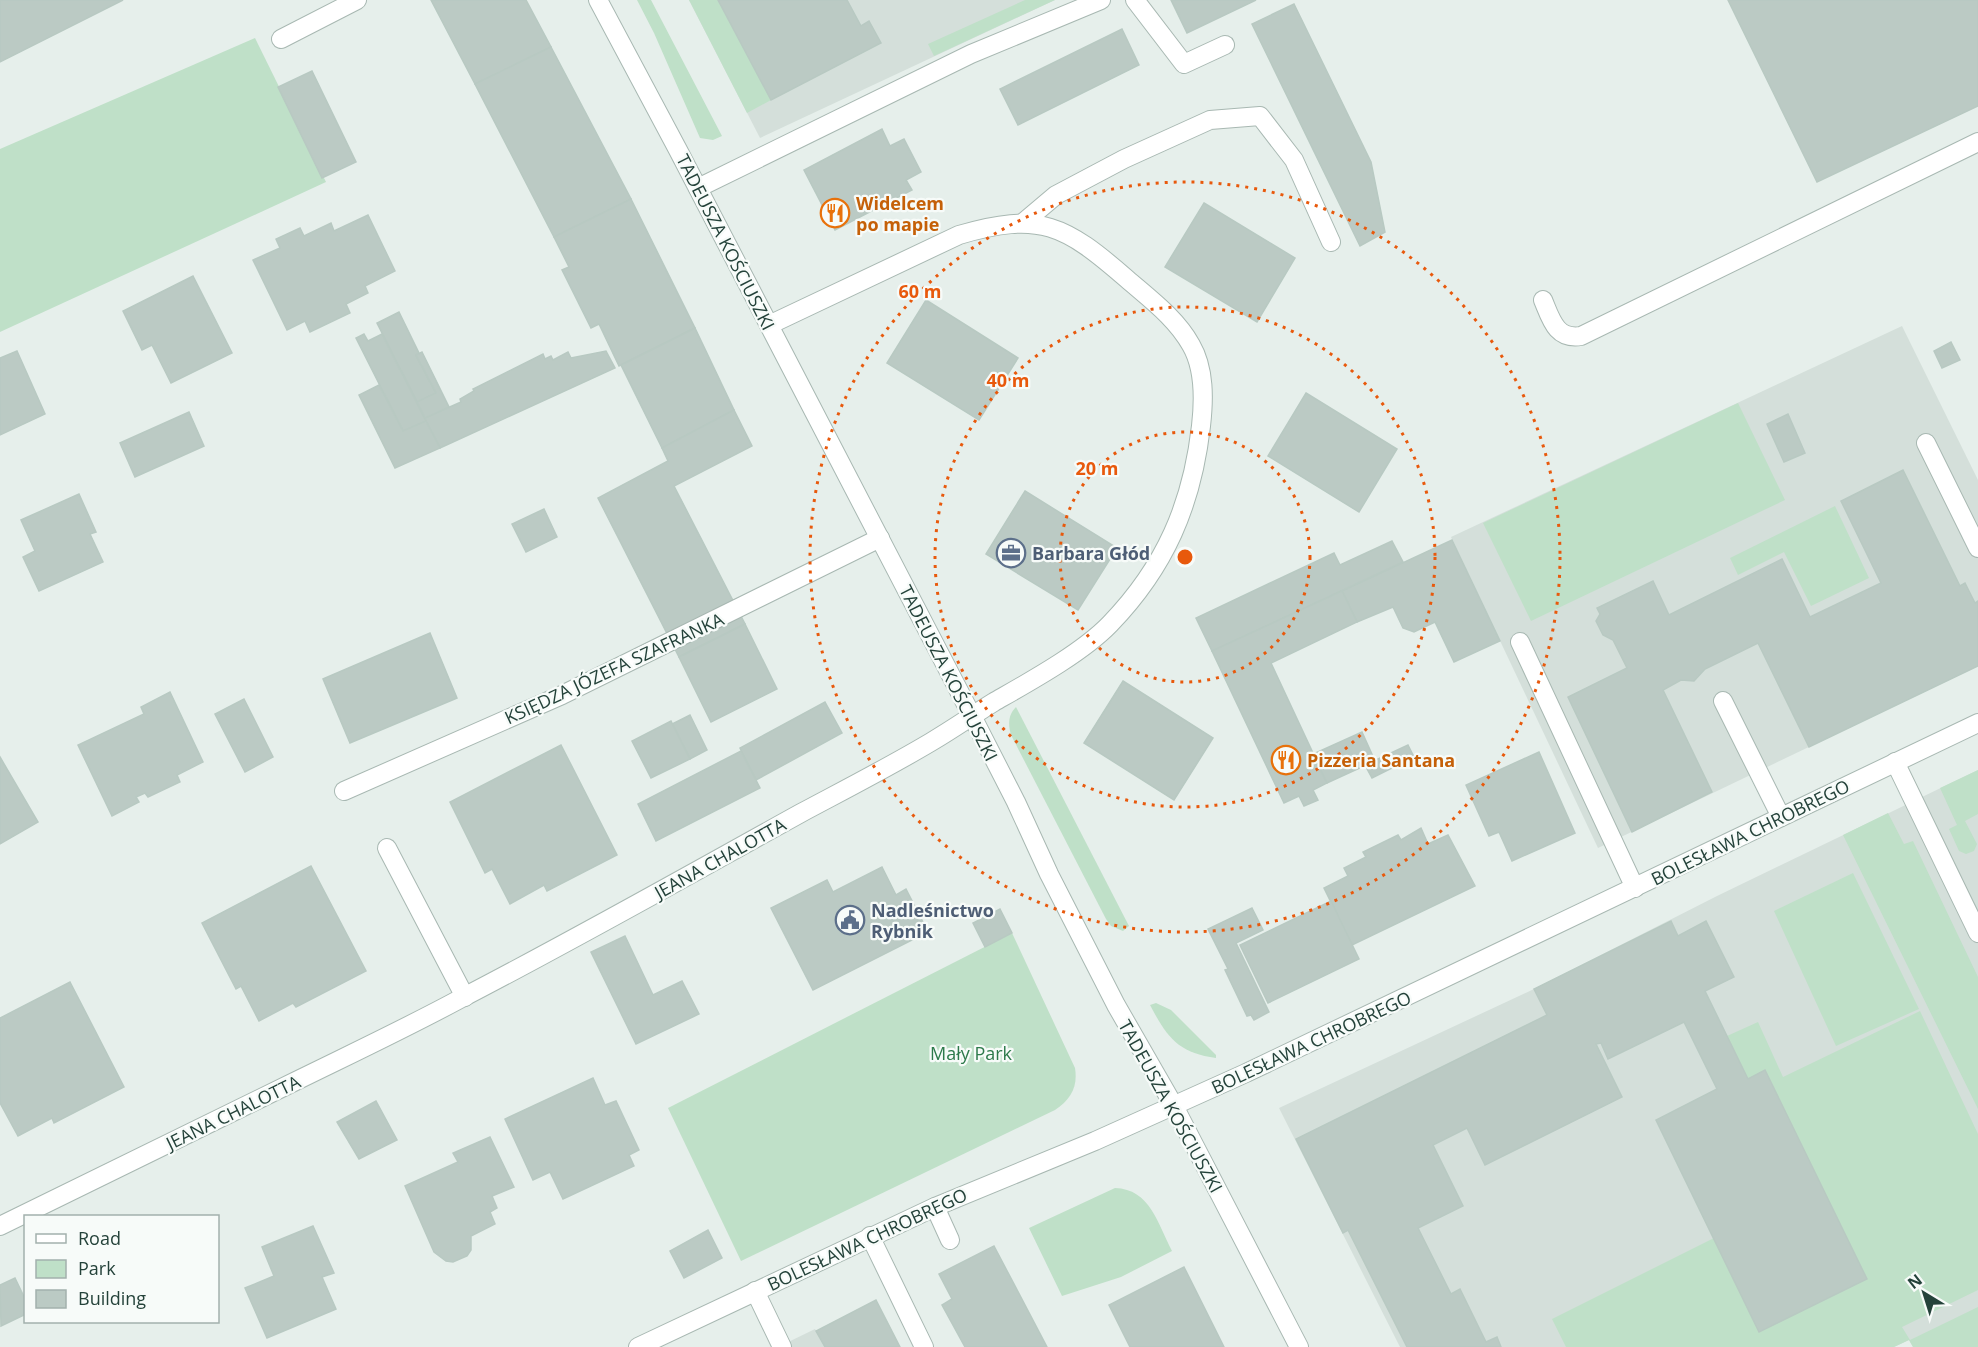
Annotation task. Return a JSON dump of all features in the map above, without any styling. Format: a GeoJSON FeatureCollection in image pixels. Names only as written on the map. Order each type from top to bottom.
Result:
{"type":"FeatureCollection","features":[{"type":"Feature","properties":{"kind":"street"},"geometry":{"type":"LineString","coordinates":[[281,39],[357,0]]}},
{"type":"Feature","properties":{"kind":"street","name":"TADEUSZA KOŚCIUSZKI"},"geometry":{"type":"LineString","coordinates":[[598,0],[972,716],[1119,1010],[1174,1106],[1299,1347]]}},
{"type":"Feature","properties":{"kind":"street"},"geometry":{"type":"LineString","coordinates":[[698,188],[971,54],[1101,0]]}},
{"type":"Feature","properties":{"kind":"street"},"geometry":{"type":"LineString","coordinates":[[1135,0],[1184,64],[1225,45]]}},
{"type":"Feature","properties":{"kind":"street"},"geometry":{"type":"LineString","coordinates":[[1024,222],[1056,195],[1124,159],[1210,120],[1260,116],[1294,160],[1331,242]]}},
{"type":"Feature","properties":{"kind":"street"},"geometry":{"type":"LineString","coordinates":[[1543,300],[1558,330],[1573,337],[1581,336],[1978,142]]}},
{"type":"Feature","properties":{"kind":"street","name":"JEANA CHALOTTA"},"geometry":{"type":"LineString","coordinates":[[0,1226],[465,997],[933,741],[1076,651],[1105,629],[1129,604],[1167,547],[1194,479],[1204,406],[1197,356],[1190,342],[1170,317],[1095,251],[1074,237],[1056,229],[1024,222],[992,225],[959,235],[769,325]]}},
{"type":"Feature","properties":{"kind":"street"},"geometry":{"type":"LineString","coordinates":[[1926,443],[1978,548]]}},
{"type":"Feature","properties":{"kind":"street","name":"KSIĘDZA JÓZEFA SZAFRANKA"},"geometry":{"type":"LineString","coordinates":[[344,791],[583,685],[880,538]]}},
{"type":"Feature","properties":{"kind":"street"},"geometry":{"type":"LineString","coordinates":[[1520,642],[1635,888]]}},
{"type":"Feature","properties":{"kind":"street"},"geometry":{"type":"LineString","coordinates":[[1723,701],[1781,817]]}},
{"type":"Feature","properties":{"kind":"street","name":"BOLESŁAWA CHROBREGO"},"geometry":{"type":"LineString","coordinates":[[638,1347],[870,1236],[1174,1106],[1978,723]]}},
{"type":"Feature","properties":{"kind":"street"},"geometry":{"type":"LineString","coordinates":[[1895,762],[1978,933]]}},
{"type":"Feature","properties":{"kind":"street"},"geometry":{"type":"LineString","coordinates":[[387,849],[465,997]]}},
{"type":"Feature","properties":{"kind":"street"},"geometry":{"type":"LineString","coordinates":[[935,1207],[950,1240]]}},
{"type":"Feature","properties":{"kind":"street"},"geometry":{"type":"LineString","coordinates":[[870,1236],[924,1347]]}},
{"type":"Feature","properties":{"kind":"street"},"geometry":{"type":"LineString","coordinates":[[755,1291],[782,1347]]}},
{"type":"Feature","properties":{"kind":"shaded area"},"geometry":{"type":"Polygon","coordinates":[[[689,0],[1055,0],[760,138],[689,0]]]}},
{"type":"Feature","properties":{"kind":"shaded area"},"geometry":{"type":"Polygon","coordinates":[[[1902,326],[1978,480],[1978,666],[1598,848],[1451,537],[1902,326]]]}},
{"type":"Feature","properties":{"kind":"shaded area"},"geometry":{"type":"Polygon","coordinates":[[[1978,770],[1978,1347],[1913,1347],[1909,1340],[1894,1347],[1400,1347],[1279,1108],[1534,989],[1717,896],[1978,770]]]}},
{"type":"Feature","properties":{"kind":"shaded area"},"geometry":{"type":"Polygon","coordinates":[[[815,1329],[825,1347],[778,1347],[815,1329]]]}},
{"type":"Feature","properties":{"kind":"green space"},"geometry":{"type":"Polygon","coordinates":[[[637,0],[651,0],[722,136],[713,140],[700,138],[637,0]]]}},
{"type":"Feature","properties":{"kind":"green space"},"geometry":{"type":"Polygon","coordinates":[[[689,0],[718,0],[771,100],[747,113],[689,0]]]}},
{"type":"Feature","properties":{"kind":"green space"},"geometry":{"type":"Polygon","coordinates":[[[1025,0],[1055,0],[934,56],[928,44],[1025,0]]]}},
{"type":"Feature","properties":{"kind":"green space"},"geometry":{"type":"Polygon","coordinates":[[[255,38],[326,182],[0,332],[0,149],[255,38]]]}},
{"type":"Feature","properties":{"kind":"green space"},"geometry":{"type":"Polygon","coordinates":[[[1738,403],[1785,500],[1531,621],[1483,523],[1738,403]]]}},
{"type":"Feature","properties":{"kind":"green space"},"geometry":{"type":"Polygon","coordinates":[[[1835,506],[1869,578],[1811,606],[1784,552],[1738,575],[1730,558],[1835,506]]]}},
{"type":"Feature","properties":{"kind":"green space"},"geometry":{"type":"Polygon","coordinates":[[[1016,707],[1129,926],[1123,931],[1111,926],[1106,919],[1011,735],[1009,720],[1016,707]]]}},
{"type":"Feature","properties":{"kind":"green space"},"geometry":{"type":"Polygon","coordinates":[[[1978,770],[1978,814],[1965,821],[1977,844],[1974,851],[1966,854],[1959,851],[1949,829],[1957,825],[1940,788],[1978,770]]]}},
{"type":"Feature","properties":{"kind":"green space"},"geometry":{"type":"Polygon","coordinates":[[[1888,813],[1904,844],[1913,841],[1978,977],[1978,1109],[1843,835],[1888,813]]]}},
{"type":"Feature","properties":{"kind":"green space"},"geometry":{"type":"Polygon","coordinates":[[[1853,873],[1919,1009],[1836,1046],[1774,911],[1853,873]]]}},
{"type":"Feature","properties":{"kind":"green space","name":"Mały Park"},"geometry":{"type":"Polygon","coordinates":[[[1012,933],[1075,1068],[1074,1087],[1069,1097],[1055,1110],[741,1261],[668,1108],[1012,933]]]}},
{"type":"Feature","properties":{"kind":"green space"},"geometry":{"type":"Polygon","coordinates":[[[1156,1003],[1171,1010],[1216,1055],[1216,1058],[1192,1052],[1175,1042],[1168,1035],[1150,1005],[1156,1003]]]}},
{"type":"Feature","properties":{"kind":"green space"},"geometry":{"type":"Polygon","coordinates":[[[1920,1011],[1978,1134],[1978,1290],[1902,1327],[1910,1340],[1978,1307],[1978,1347],[1913,1347],[1909,1340],[1894,1347],[1566,1347],[1552,1319],[1714,1238],[1867,1279],[1765,1071],[1748,1079],[1727,1036],[1758,1022],[1783,1077],[1920,1011]]]}},
{"type":"Feature","properties":{"kind":"green space"},"geometry":{"type":"Polygon","coordinates":[[[1115,1188],[1137,1194],[1145,1201],[1157,1219],[1172,1251],[1121,1277],[1062,1296],[1029,1228],[1115,1188]]]}},
{"type":"Feature","properties":{"kind":"building"},"geometry":{"type":"Polygon","coordinates":[[[0,0],[123,0],[0,62],[0,0]]]}},
{"type":"Feature","properties":{"kind":"building"},"geometry":{"type":"Polygon","coordinates":[[[431,0],[526,0],[551,47],[475,84],[431,0]]]}},
{"type":"Feature","properties":{"kind":"building"},"geometry":{"type":"Polygon","coordinates":[[[718,0],[847,0],[861,26],[869,21],[881,43],[771,100],[718,0]]]}},
{"type":"Feature","properties":{"kind":"building"},"geometry":{"type":"Polygon","coordinates":[[[1171,0],[1256,0],[1187,33],[1171,0]]]}},
{"type":"Feature","properties":{"kind":"building"},"geometry":{"type":"Polygon","coordinates":[[[1728,0],[1978,0],[1978,106],[1817,182],[1728,0]]]}},
{"type":"Feature","properties":{"kind":"building"},"geometry":{"type":"Polygon","coordinates":[[[1294,4],[1371,162],[1385,232],[1360,246],[1252,24],[1294,4]]]}},
{"type":"Feature","properties":{"kind":"building"},"geometry":{"type":"Polygon","coordinates":[[[1122,29],[1139,65],[1018,125],[1000,89],[1122,29]]]}},
{"type":"Feature","properties":{"kind":"building"},"geometry":{"type":"Polygon","coordinates":[[[551,47],[631,199],[554,237],[475,84],[551,47]]]}},
{"type":"Feature","properties":{"kind":"building"},"geometry":{"type":"Polygon","coordinates":[[[312,71],[356,162],[322,178],[278,87],[312,71]]]}},
{"type":"Feature","properties":{"kind":"building"},"geometry":{"type":"Polygon","coordinates":[[[882,129],[890,146],[904,139],[921,172],[906,180],[912,190],[835,230],[804,170],[882,129]]]}},
{"type":"Feature","properties":{"kind":"building"},"geometry":{"type":"Polygon","coordinates":[[[631,199],[695,328],[619,366],[599,324],[591,328],[562,270],[569,267],[554,237],[631,199]]]}},
{"type":"Feature","properties":{"kind":"building"},"geometry":{"type":"Polygon","coordinates":[[[1204,203],[1295,258],[1257,322],[1165,267],[1204,203]]]}},
{"type":"Feature","properties":{"kind":"building"},"geometry":{"type":"Polygon","coordinates":[[[368,215],[395,271],[365,286],[368,293],[346,304],[350,313],[310,332],[305,321],[287,330],[253,260],[280,248],[276,239],[300,228],[304,236],[331,223],[334,231],[368,215]]]}},
{"type":"Feature","properties":{"kind":"building"},"geometry":{"type":"Polygon","coordinates":[[[193,276],[232,353],[171,383],[152,345],[142,350],[123,311],[193,276]]]}},
{"type":"Feature","properties":{"kind":"building"},"geometry":{"type":"Polygon","coordinates":[[[926,300],[1018,358],[979,420],[887,363],[926,300]]]}},
{"type":"Feature","properties":{"kind":"building"},"geometry":{"type":"Polygon","coordinates":[[[399,312],[419,353],[416,355],[436,393],[417,402],[377,323],[399,312]]]}},
{"type":"Feature","properties":{"kind":"building"},"geometry":{"type":"Polygon","coordinates":[[[695,328],[734,410],[662,448],[621,365],[695,328]]]}},
{"type":"Feature","properties":{"kind":"building"},"geometry":{"type":"Polygon","coordinates":[[[364,334],[368,341],[382,334],[426,421],[403,431],[356,338],[364,334]]]}},
{"type":"Feature","properties":{"kind":"building"},"geometry":{"type":"Polygon","coordinates":[[[1951,342],[1960,360],[1942,368],[1934,351],[1951,342]]]}},
{"type":"Feature","properties":{"kind":"building"},"geometry":{"type":"Polygon","coordinates":[[[17,351],[45,414],[0,435],[0,358],[17,351]]]}},
{"type":"Feature","properties":{"kind":"building"},"geometry":{"type":"Polygon","coordinates":[[[606,351],[615,368],[440,448],[426,421],[425,418],[461,402],[460,399],[474,391],[473,389],[543,354],[545,359],[551,356],[553,360],[568,352],[571,358],[606,351]]]}},
{"type":"Feature","properties":{"kind":"building"},"geometry":{"type":"Polygon","coordinates":[[[422,352],[449,407],[425,418],[417,402],[436,393],[416,355],[422,352]]]}},
{"type":"Feature","properties":{"kind":"building"},"geometry":{"type":"Polygon","coordinates":[[[379,385],[403,431],[426,421],[440,448],[395,468],[359,395],[379,385]]]}},
{"type":"Feature","properties":{"kind":"building"},"geometry":{"type":"Polygon","coordinates":[[[1306,393],[1397,449],[1359,512],[1268,456],[1306,393]]]}},
{"type":"Feature","properties":{"kind":"building"},"geometry":{"type":"Polygon","coordinates":[[[734,410],[752,446],[674,486],[745,624],[679,657],[598,498],[668,461],[662,448],[734,410]]]}},
{"type":"Feature","properties":{"kind":"building"},"geometry":{"type":"Polygon","coordinates":[[[189,412],[204,446],[135,477],[120,443],[189,412]]]}},
{"type":"Feature","properties":{"kind":"building"},"geometry":{"type":"Polygon","coordinates":[[[1788,414],[1805,453],[1784,462],[1767,424],[1788,414]]]}},
{"type":"Feature","properties":{"kind":"building"},"geometry":{"type":"Polygon","coordinates":[[[1903,470],[1960,586],[1965,583],[1975,603],[1978,601],[1978,666],[1809,747],[1758,643],[1705,669],[1694,681],[1681,680],[1663,690],[1712,792],[1632,832],[1568,697],[1627,668],[1613,640],[1603,635],[1596,621],[1600,614],[1597,608],[1653,581],[1669,615],[1782,559],[1810,617],[1881,583],[1841,501],[1903,470]]]}},
{"type":"Feature","properties":{"kind":"building"},"geometry":{"type":"Polygon","coordinates":[[[1025,491],[1117,548],[1078,610],[986,554],[1025,491]]]}},
{"type":"Feature","properties":{"kind":"building"},"geometry":{"type":"Polygon","coordinates":[[[79,494],[96,532],[90,534],[103,562],[39,591],[23,557],[35,551],[21,520],[79,494]]]}},
{"type":"Feature","properties":{"kind":"building"},"geometry":{"type":"Polygon","coordinates":[[[544,509],[557,537],[526,552],[512,524],[544,509]]]}},
{"type":"Feature","properties":{"kind":"building"},"geometry":{"type":"Polygon","coordinates":[[[1452,540],[1500,641],[1454,662],[1435,622],[1414,632],[1403,628],[1393,607],[1357,622],[1342,591],[1452,540]]]}},
{"type":"Feature","properties":{"kind":"building"},"geometry":{"type":"Polygon","coordinates":[[[1392,541],[1403,562],[1212,651],[1196,618],[1334,553],[1340,565],[1392,541]]]}},
{"type":"Feature","properties":{"kind":"building"},"geometry":{"type":"Polygon","coordinates":[[[1342,591],[1357,622],[1271,663],[1327,783],[1313,790],[1318,800],[1304,806],[1299,796],[1284,803],[1212,651],[1342,591]]]}},
{"type":"Feature","properties":{"kind":"building"},"geometry":{"type":"Polygon","coordinates":[[[745,624],[777,689],[711,722],[679,657],[745,624]]]}},
{"type":"Feature","properties":{"kind":"building"},"geometry":{"type":"Polygon","coordinates":[[[430,633],[457,698],[350,743],[323,679],[430,633]]]}},
{"type":"Feature","properties":{"kind":"building"},"geometry":{"type":"Polygon","coordinates":[[[1123,681],[1213,738],[1174,800],[1084,743],[1123,681]]]}},
{"type":"Feature","properties":{"kind":"building"},"geometry":{"type":"Polygon","coordinates":[[[170,692],[203,762],[177,775],[180,782],[148,797],[145,793],[136,797],[139,802],[112,816],[78,745],[144,714],[141,707],[170,692]]]}},
{"type":"Feature","properties":{"kind":"building"},"geometry":{"type":"Polygon","coordinates":[[[244,699],[273,757],[245,772],[215,714],[244,699]]]}},
{"type":"Feature","properties":{"kind":"building"},"geometry":{"type":"Polygon","coordinates":[[[825,702],[842,733],[756,780],[740,748],[825,702]]]}},
{"type":"Feature","properties":{"kind":"building"},"geometry":{"type":"Polygon","coordinates":[[[690,715],[707,750],[690,759],[672,724],[690,715]]]}},
{"type":"Feature","properties":{"kind":"building"},"geometry":{"type":"Polygon","coordinates":[[[671,721],[690,759],[651,778],[632,741],[671,721]]]}},
{"type":"Feature","properties":{"kind":"building"},"geometry":{"type":"Polygon","coordinates":[[[1362,732],[1375,761],[1327,783],[1313,754],[1362,732]]]}},
{"type":"Feature","properties":{"kind":"building"},"geometry":{"type":"Polygon","coordinates":[[[561,745],[617,855],[547,891],[544,885],[510,904],[492,869],[485,873],[450,802],[561,745]]]}},
{"type":"Feature","properties":{"kind":"building"},"geometry":{"type":"Polygon","coordinates":[[[1408,745],[1414,757],[1372,778],[1365,765],[1408,745]]]}},
{"type":"Feature","properties":{"kind":"building"},"geometry":{"type":"Polygon","coordinates":[[[741,751],[760,788],[656,841],[638,804],[741,751]]]}},
{"type":"Feature","properties":{"kind":"building"},"geometry":{"type":"Polygon","coordinates":[[[1539,752],[1575,833],[1512,861],[1499,832],[1489,836],[1466,785],[1539,752]]]}},
{"type":"Feature","properties":{"kind":"building"},"geometry":{"type":"Polygon","coordinates":[[[0,757],[38,822],[0,844],[0,757]]]}},
{"type":"Feature","properties":{"kind":"building"},"geometry":{"type":"Polygon","coordinates":[[[1421,828],[1428,844],[1448,835],[1475,886],[1352,945],[1324,888],[1348,876],[1344,868],[1366,857],[1363,852],[1398,835],[1401,840],[1421,828]]]}},
{"type":"Feature","properties":{"kind":"building"},"geometry":{"type":"Polygon","coordinates":[[[311,866],[366,971],[296,1007],[293,1003],[259,1021],[241,986],[236,989],[202,923],[311,866]]]}},
{"type":"Feature","properties":{"kind":"building","name":"Nadleśnictwo Rybnik"},"geometry":{"type":"Polygon","coordinates":[[[882,867],[896,895],[906,889],[928,932],[813,990],[771,908],[827,880],[833,892],[882,867]]]}},
{"type":"Feature","properties":{"kind":"building"},"geometry":{"type":"Polygon","coordinates":[[[1331,901],[1359,959],[1268,1003],[1240,945],[1331,901]]]}},
{"type":"Feature","properties":{"kind":"building"},"geometry":{"type":"Polygon","coordinates":[[[1252,908],[1263,930],[1236,943],[1269,1012],[1254,1020],[1251,1015],[1247,1016],[1225,970],[1228,969],[1208,929],[1252,908]]]}},
{"type":"Feature","properties":{"kind":"building"},"geometry":{"type":"Polygon","coordinates":[[[1000,909],[1012,933],[985,947],[973,923],[1000,909]]]}},
{"type":"Feature","properties":{"kind":"building"},"geometry":{"type":"Polygon","coordinates":[[[1671,921],[1678,936],[1706,921],[1734,977],[1705,991],[1748,1079],[1765,1070],[1867,1279],[1759,1332],[1656,1120],[1717,1089],[1684,1022],[1608,1059],[1601,1043],[1596,1044],[1622,1097],[1485,1165],[1467,1128],[1433,1145],[1463,1206],[1418,1228],[1451,1294],[1460,1289],[1486,1342],[1497,1337],[1501,1347],[1407,1347],[1348,1230],[1343,1233],[1296,1139],[1547,1015],[1534,989],[1671,921]]]}},
{"type":"Feature","properties":{"kind":"building"},"geometry":{"type":"Polygon","coordinates":[[[625,936],[653,995],[682,981],[699,1014],[636,1044],[591,952],[625,936]]]}},
{"type":"Feature","properties":{"kind":"building"},"geometry":{"type":"Polygon","coordinates":[[[70,982],[124,1087],[54,1123],[52,1118],[18,1136],[0,1103],[0,1018],[70,982]]]}},
{"type":"Feature","properties":{"kind":"building"},"geometry":{"type":"Polygon","coordinates":[[[593,1078],[605,1105],[616,1101],[639,1150],[629,1155],[634,1166],[563,1199],[550,1172],[533,1180],[505,1119],[593,1078]]]}},
{"type":"Feature","properties":{"kind":"building"},"geometry":{"type":"Polygon","coordinates":[[[376,1101],[397,1140],[359,1159],[337,1122],[376,1101]]]}},
{"type":"Feature","properties":{"kind":"building"},"geometry":{"type":"Polygon","coordinates":[[[490,1137],[514,1187],[492,1196],[497,1208],[490,1212],[495,1224],[471,1236],[471,1250],[467,1256],[453,1262],[446,1261],[434,1252],[405,1186],[458,1162],[453,1153],[490,1137]]]}},
{"type":"Feature","properties":{"kind":"building"},"geometry":{"type":"Polygon","coordinates":[[[313,1226],[334,1273],[322,1277],[336,1309],[267,1338],[245,1288],[274,1276],[262,1247],[313,1226]]]}},
{"type":"Feature","properties":{"kind":"building"},"geometry":{"type":"Polygon","coordinates":[[[708,1230],[722,1258],[684,1278],[670,1251],[708,1230]]]}},
{"type":"Feature","properties":{"kind":"building"},"geometry":{"type":"Polygon","coordinates":[[[994,1246],[1047,1347],[965,1347],[942,1305],[952,1299],[939,1274],[994,1246]]]}},
{"type":"Feature","properties":{"kind":"building"},"geometry":{"type":"Polygon","coordinates":[[[1184,1267],[1224,1347],[1130,1347],[1109,1305],[1184,1267]]]}},
{"type":"Feature","properties":{"kind":"building"},"geometry":{"type":"Polygon","coordinates":[[[15,1278],[24,1297],[24,1315],[1,1326],[0,1285],[15,1278]]]}},
{"type":"Feature","properties":{"kind":"building"},"geometry":{"type":"Polygon","coordinates":[[[876,1300],[900,1347],[825,1347],[816,1331],[876,1300]]]}},
{"type":"Feature","properties":{"kind":"place","name":"Widelcem po mapie"},"geometry":{"type":"Point","coordinates":[835,213]}},
{"type":"Feature","properties":{"kind":"place","name":"Barbara Głód"},"geometry":{"type":"Point","coordinates":[1011,553]}},
{"type":"Feature","properties":{"kind":"place","name":"Pizzeria Santana"},"geometry":{"type":"Point","coordinates":[1286,760]}},
{"type":"Feature","properties":{"kind":"place","name":"Nadleśnictwo Rybnik"},"geometry":{"type":"Point","coordinates":[850,920]}}]}
